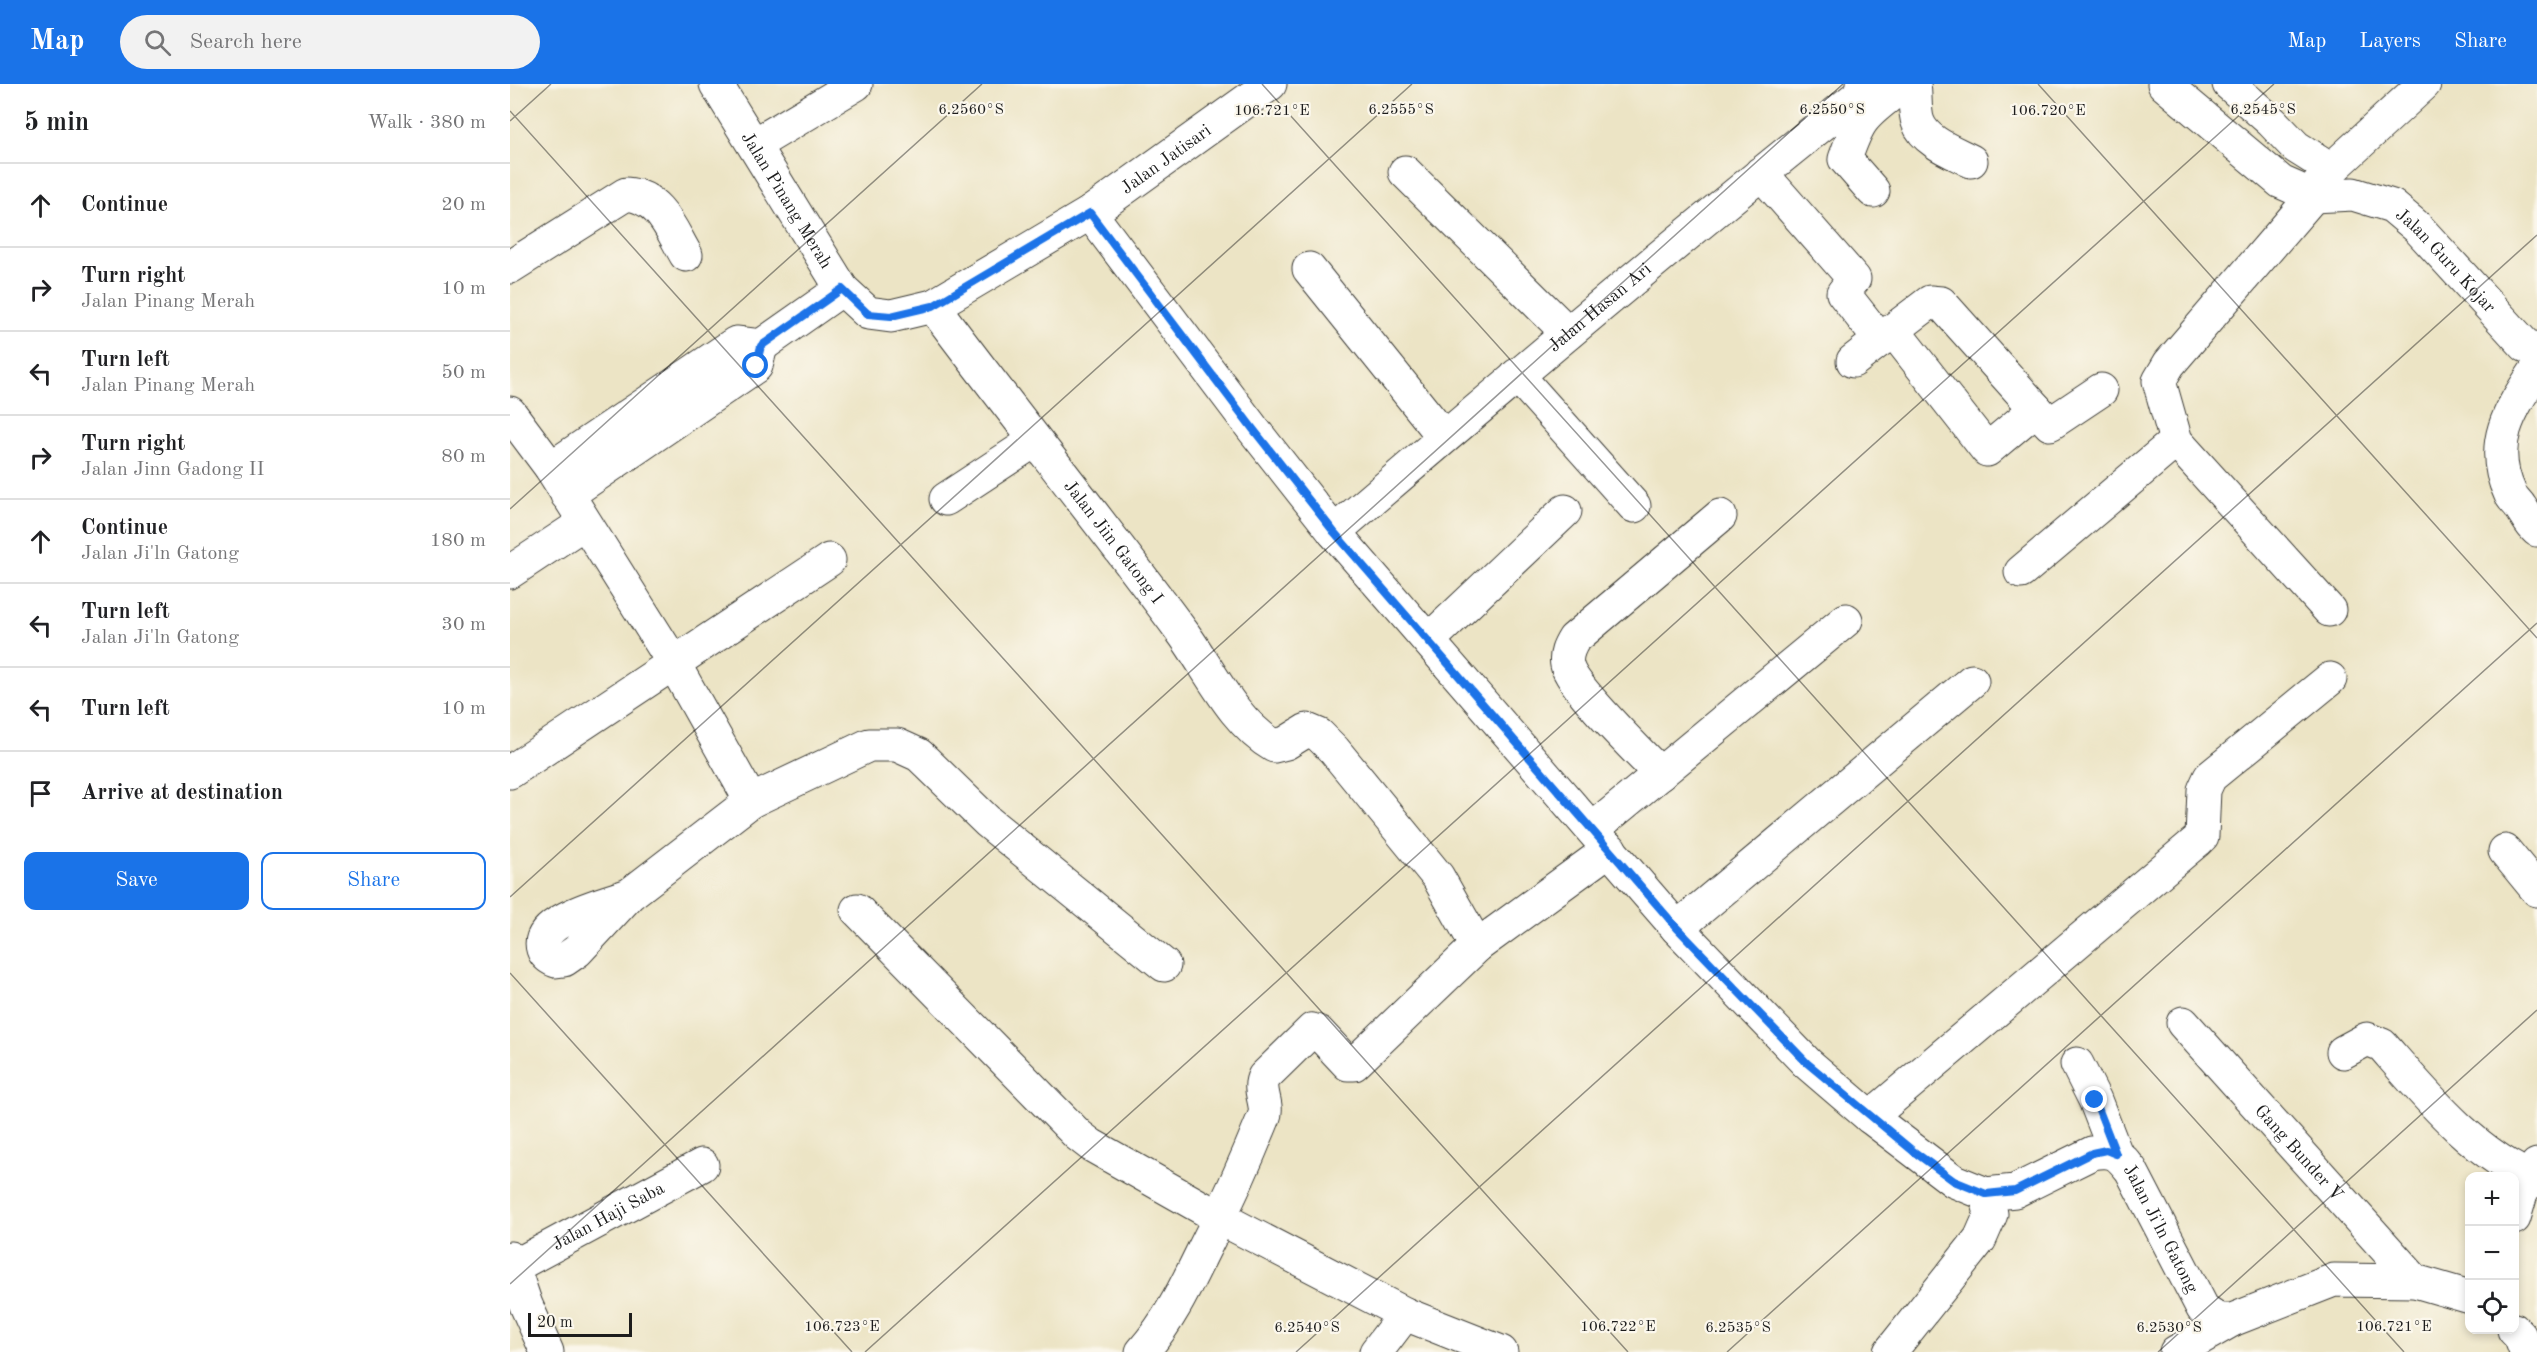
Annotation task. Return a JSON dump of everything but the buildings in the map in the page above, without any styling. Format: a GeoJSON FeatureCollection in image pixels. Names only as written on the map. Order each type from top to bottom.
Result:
{"type":"FeatureCollection","features":[{"type":"Feature","properties":{"kind":"street","name":"Jalan Pinang Merah"},"geometry":{"type":"LineString","coordinates":[[716,84],[842,289],[868,314],[891,316],[933,306],[1090,213]]}},
{"type":"Feature","properties":{"kind":"street"},"geometry":{"type":"LineString","coordinates":[[754,145],[856,84]]}},
{"type":"Feature","properties":{"kind":"street","name":"Jalan Jatisari"},"geometry":{"type":"LineString","coordinates":[[1090,213],[1270,84]]}},
{"type":"Feature","properties":{"kind":"street","name":"Jalan Guru Kojar"},"geometry":{"type":"LineString","coordinates":[[2164,84],[2281,182],[2313,196],[2353,194],[2392,206],[2417,227],[2526,346],[2537,349]]}},
{"type":"Feature","properties":{"kind":"street"},"geometry":{"type":"LineString","coordinates":[[2229,84],[2296,147],[2331,169]]}},
{"type":"Feature","properties":{"kind":"street"},"geometry":{"type":"LineString","coordinates":[[2329,610],[2176,441],[2159,381],[2162,373],[2313,196],[2331,169],[2424,84]]}},
{"type":"Feature","properties":{"kind":"street"},"geometry":{"type":"LineString","coordinates":[[1873,192],[1845,159],[1854,133],[1866,113],[1891,86],[1916,114],[1921,128],[1946,149],[1971,162]]}},
{"type":"Feature","properties":{"kind":"street","name":"Jalan Hasan Ari"},"geometry":{"type":"LineString","coordinates":[[1334,532],[1517,375],[1761,173],[1891,86]]}},
{"type":"Feature","properties":{"kind":"street"},"geometry":{"type":"LineString","coordinates":[[1406,172],[1568,333]]}},
{"type":"Feature","properties":{"kind":"street"},"geometry":{"type":"LineString","coordinates":[[1761,173],[1854,279],[1843,293],[1886,335],[1987,450],[2036,410]]}},
{"type":"Feature","properties":{"kind":"street"},"geometry":{"type":"LineString","coordinates":[[510,267],[626,194],[636,194],[655,205],[686,255]]}},
{"type":"Feature","properties":{"kind":"street","name":"Jalan Ji'ln Gatong"},"geometry":{"type":"LineString","coordinates":[[1090,213],[1334,532],[1677,928],[1807,1063],[1870,1117],[1954,1181],[1986,1194],[2015,1191],[2092,1153],[2106,1150],[2116,1154],[2131,1170],[2203,1309],[2219,1320],[2232,1320]]}},
{"type":"Feature","properties":{"kind":"street"},"geometry":{"type":"LineString","coordinates":[[1309,269],[1444,437]]}},
{"type":"Feature","properties":{"kind":"street"},"geometry":{"type":"LineString","coordinates":[[559,482],[756,366],[761,346],[842,289]]}},
{"type":"Feature","properties":{"kind":"street"},"geometry":{"type":"LineString","coordinates":[[1853,361],[1930,302],[1941,303],[2050,424],[2101,390]]}},
{"type":"Feature","properties":{"kind":"street","name":"Jalan Jiin Gatong I"},"geometry":{"type":"LineString","coordinates":[[933,306],[1034,441],[1184,634],[1237,711],[1263,740],[1274,746],[1286,744],[1307,730],[1319,735],[1334,750],[1438,877],[1477,946]]}},
{"type":"Feature","properties":{"kind":"street"},"geometry":{"type":"LineString","coordinates":[[2537,369],[2514,402],[2499,445],[2501,464],[2510,494],[2522,508],[2529,523],[2537,530]]}},
{"type":"Feature","properties":{"kind":"street"},"geometry":{"type":"LineString","coordinates":[[1517,375],[1634,506]]}},
{"type":"Feature","properties":{"kind":"street"},"geometry":{"type":"LineString","coordinates":[[510,413],[559,482],[673,662],[751,801]]}},
{"type":"Feature","properties":{"kind":"street"},"geometry":{"type":"LineString","coordinates":[[946,499],[1034,441]]}},
{"type":"Feature","properties":{"kind":"street"},"geometry":{"type":"LineString","coordinates":[[2021,572],[2176,441]]}},
{"type":"Feature","properties":{"kind":"street"},"geometry":{"type":"LineString","coordinates":[[1429,639],[1565,512]]}},
{"type":"Feature","properties":{"kind":"street"},"geometry":{"type":"LineString","coordinates":[[1659,774],[1577,685],[1567,666],[1567,651],[1574,639],[1720,516]]}},
{"type":"Feature","properties":{"kind":"street"},"geometry":{"type":"LineString","coordinates":[[510,572],[584,523]]}},
{"type":"Feature","properties":{"kind":"street"},"geometry":{"type":"LineString","coordinates":[[510,772],[829,560]]}},
{"type":"Feature","properties":{"kind":"street"},"geometry":{"type":"LineString","coordinates":[[1142,1352],[1161,1330],[1174,1308],[1220,1218],[1266,1114],[1262,1088],[1264,1077],[1312,1030],[1318,1032],[1348,1064],[1354,1064],[1477,946],[1602,839],[1659,774],[1846,620]]}},
{"type":"Feature","properties":{"kind":"street"},"geometry":{"type":"LineString","coordinates":[[1870,1117],[2197,841],[2202,836],[2204,790],[2210,777],[2330,679]]}},
{"type":"Feature","properties":{"kind":"street"},"geometry":{"type":"LineString","coordinates":[[1677,928],[1972,681]]}},
{"type":"Feature","properties":{"kind":"street"},"geometry":{"type":"LineString","coordinates":[[629,895],[751,801],[869,746],[897,745],[919,755],[988,822],[1164,965]]}},
{"type":"Feature","properties":{"kind":"street"},"geometry":{"type":"LineString","coordinates":[[2505,851],[2537,890]]}},
{"type":"Feature","properties":{"kind":"street"},"geometry":{"type":"LineString","coordinates":[[857,910],[1078,1135],[1106,1154],[1220,1218],[1405,1314],[1501,1352]]}},
{"type":"Feature","properties":{"kind":"street","name":"Gang Bunder V"},"geometry":{"type":"LineString","coordinates":[[2183,1023],[2415,1281]]}},
{"type":"Feature","properties":{"kind":"street"},"geometry":{"type":"LineString","coordinates":[[2343,1052],[2367,1039],[2382,1045],[2454,1124],[2505,1162],[2535,1174],[2519,1201]]}},
{"type":"Feature","properties":{"kind":"street"},"geometry":{"type":"LineString","coordinates":[[2077,1064],[2095,1100],[2116,1154]]}},
{"type":"Feature","properties":{"kind":"street","name":"Jalan Haji Saba"},"geometry":{"type":"LineString","coordinates":[[512,1263],[702,1165]]}},
{"type":"Feature","properties":{"kind":"street"},"geometry":{"type":"LineString","coordinates":[[1890,1352],[1980,1239],[1991,1214],[1986,1194]]}},
{"type":"Feature","properties":{"kind":"street"},"geometry":{"type":"LineString","coordinates":[[512,1263],[526,1305],[547,1352]]}},
{"type":"Feature","properties":{"kind":"street"},"geometry":{"type":"LineString","coordinates":[[2176,1352],[2232,1320],[2334,1280],[2415,1281],[2465,1297]]}},
{"type":"Feature","properties":{"kind":"street"},"geometry":{"type":"LineString","coordinates":[[1376,1352],[1405,1314]]}},
{"type":"Feature","properties":{"kind":"route"},"geometry":{"type":"LineString","coordinates":[[756,366],[761,346],[842,289],[868,314],[891,316],[933,306],[1090,213],[1334,532],[1677,928],[1807,1063],[1913,1151],[1954,1181],[1986,1194],[2015,1191],[2092,1153],[2106,1150],[2116,1154],[2095,1100]]}}]}
